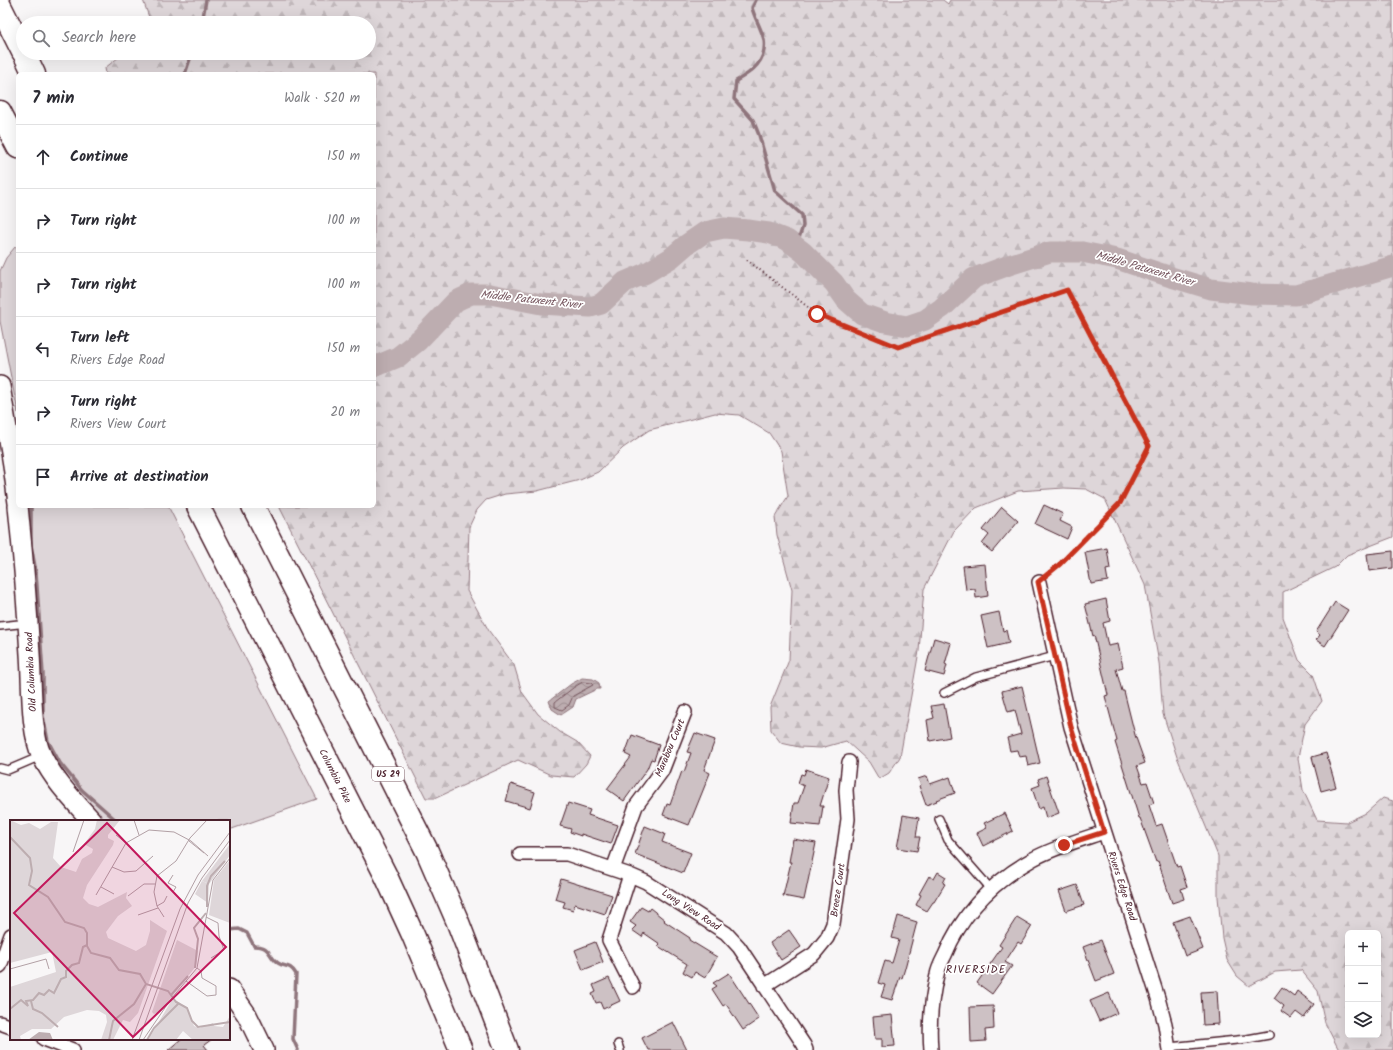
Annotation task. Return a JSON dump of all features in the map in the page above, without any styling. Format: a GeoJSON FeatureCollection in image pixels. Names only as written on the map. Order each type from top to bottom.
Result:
{"type":"FeatureCollection","features":[{"type":"Feature","properties":{"kind":"highway"},"geometry":{"type":"LineString","coordinates":[[0,6],[16,38]]}},
{"type":"Feature","properties":{"kind":"highway"},"geometry":{"type":"LineString","coordinates":[[27,60],[33,72]]}},
{"type":"Feature","properties":{"kind":"highway"},"geometry":{"type":"LineString","coordinates":[[0,112],[16,143]]}},
{"type":"Feature","properties":{"kind":"highway","name":"Columbia Pike"},"geometry":{"type":"LineString","coordinates":[[199,508],[386,876],[413,935],[461,1050]]}},
{"type":"Feature","properties":{"kind":"highway","name":"US 29"},"geometry":{"type":"LineString","coordinates":[[254,508],[427,851],[457,920],[507,1050]]}},
{"type":"Feature","properties":{"kind":"street","name":"Old Columbia Road"},"geometry":{"type":"LineString","coordinates":[[0,386],[16,480]]}},
{"type":"Feature","properties":{"kind":"street","name":"Old Columbia Road"},"geometry":{"type":"LineString","coordinates":[[18,508],[37,739],[41,755],[65,791],[91,820]]}},
{"type":"Feature","properties":{"kind":"street","name":"Rivers Edge Road"},"geometry":{"type":"LineString","coordinates":[[1038,582],[1071,727],[1158,998],[1169,1048]]}},
{"type":"Feature","properties":{"kind":"street","name":"Marabou Court"},"geometry":{"type":"LineString","coordinates":[[613,870],[636,806],[662,771],[685,712]]}},
{"type":"Feature","properties":{"kind":"street","name":"Breeze Court"},"geometry":{"type":"LineString","coordinates":[[764,986],[814,954],[826,938],[833,924],[848,819],[846,790],[849,762]]}},
{"type":"Feature","properties":{"kind":"street"},"geometry":{"type":"LineString","coordinates":[[932,1050],[930,1028],[932,1001],[937,973],[948,947],[961,924],[976,904],[991,889],[1013,871],[1034,858],[1064,845],[1104,832]]}},
{"type":"Feature","properties":{"kind":"street","name":"Long View Road"},"geometry":{"type":"LineString","coordinates":[[520,854],[567,854],[630,875],[646,882],[726,933],[739,947],[806,1050]]}},
{"type":"Feature","properties":{"kind":"street"},"geometry":{"type":"LineString","coordinates":[[630,875],[609,940],[633,987]]}},
{"type":"Feature","properties":{"kind":"street"},"geometry":{"type":"LineString","coordinates":[[0,966],[10,938]]}},
{"type":"Feature","properties":{"kind":"street"},"geometry":{"type":"LineString","coordinates":[[230,990],[247,1015],[264,1050]]}},
{"type":"Feature","properties":{"kind":"street"},"geometry":{"type":"LineString","coordinates":[[0,1023],[10,1027]]}},
{"type":"Feature","properties":{"kind":"street"},"geometry":{"type":"LineString","coordinates":[[46,1040],[67,1049]]}},
{"type":"Feature","properties":{"kind":"lane"},"geometry":{"type":"LineString","coordinates":[[0,626],[28,623]]}},
{"type":"Feature","properties":{"kind":"lane"},"geometry":{"type":"LineString","coordinates":[[944,693],[976,677],[1055,656]]}},
{"type":"Feature","properties":{"kind":"lane"},"geometry":{"type":"LineString","coordinates":[[0,768],[8,770],[41,755]]}},
{"type":"Feature","properties":{"kind":"lane"},"geometry":{"type":"LineString","coordinates":[[939,819],[948,840],[991,889]]}},
{"type":"Feature","properties":{"kind":"lane"},"geometry":{"type":"LineString","coordinates":[[1169,1048],[1270,1035]]}},
{"type":"Feature","properties":{"kind":"path"},"geometry":{"type":"LineString","coordinates":[[747,260],[817,314],[898,347],[1067,290],[1149,446],[1120,503],[1060,564],[1038,582]]}},
{"type":"Feature","properties":{"kind":"green space"},"geometry":{"type":"Polygon","coordinates":[[[143,0],[943,0],[948,4],[950,0],[1393,0],[1393,537],[1347,555],[1335,567],[1283,592],[1283,617],[1299,660],[1313,674],[1322,701],[1305,724],[1298,758],[1303,790],[1317,820],[1347,822],[1366,813],[1383,798],[1393,801],[1393,1050],[1339,1050],[1325,1023],[1318,991],[1301,970],[1275,972],[1249,986],[1237,976],[1227,960],[1222,938],[1218,897],[1218,856],[1177,757],[1163,714],[1159,663],[1145,585],[1105,499],[1086,489],[1064,488],[1018,491],[976,508],[954,531],[924,589],[919,651],[900,757],[889,773],[879,779],[869,762],[846,741],[821,748],[799,747],[781,743],[771,730],[770,707],[789,660],[792,590],[777,535],[775,517],[788,496],[781,451],[769,433],[739,415],[715,413],[649,430],[623,448],[598,472],[580,480],[537,491],[505,494],[486,500],[477,510],[469,527],[467,591],[489,631],[514,665],[522,692],[538,714],[560,732],[577,742],[590,756],[586,764],[574,777],[551,775],[518,760],[436,798],[426,798],[280,508],[376,508],[376,72],[106,72],[105,68],[115,60],[376,60],[376,16],[149,16],[143,0]]]}},
{"type":"Feature","properties":{"kind":"green space"},"geometry":{"type":"Polygon","coordinates":[[[16,247],[16,403],[0,321],[0,271],[6,258],[16,247]]]}},
{"type":"Feature","properties":{"kind":"green space"},"geometry":{"type":"Polygon","coordinates":[[[24,508],[169,508],[317,799],[230,830],[230,820],[104,820],[58,768],[43,733],[24,508]]]}},
{"type":"Feature","properties":{"kind":"water"},"geometry":{"type":"Polygon","coordinates":[[[582,678],[593,679],[599,683],[600,689],[576,699],[573,707],[561,715],[552,709],[549,701],[571,684],[582,678]]]}},
{"type":"Feature","properties":{"kind":"building"},"geometry":{"type":"Polygon","coordinates":[[[1044,505],[1063,514],[1060,521],[1072,527],[1067,539],[1035,524],[1044,505]]]}},
{"type":"Feature","properties":{"kind":"building"},"geometry":{"type":"Polygon","coordinates":[[[1002,507],[1018,521],[992,552],[982,544],[989,535],[983,530],[1002,507]]]}},
{"type":"Feature","properties":{"kind":"building"},"geometry":{"type":"Polygon","coordinates":[[[1107,548],[1110,569],[1106,570],[1108,581],[1091,584],[1085,552],[1107,548]]]}},
{"type":"Feature","properties":{"kind":"building"},"geometry":{"type":"Polygon","coordinates":[[[1393,551],[1393,568],[1369,571],[1367,554],[1393,551]]]}},
{"type":"Feature","properties":{"kind":"building"},"geometry":{"type":"Polygon","coordinates":[[[985,564],[988,596],[976,598],[975,589],[966,590],[963,566],[985,564]]]}},
{"type":"Feature","properties":{"kind":"building"},"geometry":{"type":"Polygon","coordinates":[[[1106,599],[1110,621],[1103,623],[1108,646],[1118,644],[1123,667],[1116,669],[1122,691],[1124,691],[1135,735],[1145,763],[1137,766],[1143,783],[1147,782],[1154,803],[1149,805],[1156,826],[1162,824],[1177,867],[1180,866],[1187,887],[1181,889],[1184,899],[1172,903],[1158,861],[1156,862],[1139,818],[1115,742],[1117,741],[1105,696],[1108,695],[1085,604],[1106,599]]]}},
{"type":"Feature","properties":{"kind":"building"},"geometry":{"type":"Polygon","coordinates":[[[1335,602],[1348,610],[1325,646],[1316,640],[1320,635],[1316,632],[1335,602]]]}},
{"type":"Feature","properties":{"kind":"building"},"geometry":{"type":"Polygon","coordinates":[[[999,612],[1003,631],[1006,630],[1009,643],[988,648],[981,616],[999,612]]]}},
{"type":"Feature","properties":{"kind":"building"},"geometry":{"type":"Polygon","coordinates":[[[934,638],[951,643],[945,664],[947,665],[944,676],[925,671],[934,638]]]}},
{"type":"Feature","properties":{"kind":"building"},"geometry":{"type":"Polygon","coordinates":[[[1022,686],[1040,763],[1028,766],[1026,756],[1019,757],[1017,750],[1010,751],[1007,738],[1021,734],[1015,710],[1008,712],[1002,691],[1022,686]]]}},
{"type":"Feature","properties":{"kind":"building"},"geometry":{"type":"Polygon","coordinates":[[[944,704],[950,737],[930,741],[927,720],[934,718],[931,706],[944,704]]]}},
{"type":"Feature","properties":{"kind":"building"},"geometry":{"type":"Polygon","coordinates":[[[695,733],[715,740],[704,770],[710,773],[689,825],[663,815],[667,804],[670,805],[682,771],[684,772],[691,753],[687,752],[695,733]]]}},
{"type":"Feature","properties":{"kind":"building"},"geometry":{"type":"Polygon","coordinates":[[[632,735],[659,745],[654,760],[651,759],[647,769],[624,801],[607,789],[631,757],[625,754],[632,735]]]}},
{"type":"Feature","properties":{"kind":"building"},"geometry":{"type":"Polygon","coordinates":[[[1326,753],[1336,787],[1321,791],[1312,757],[1326,753]]]}},
{"type":"Feature","properties":{"kind":"building"},"geometry":{"type":"Polygon","coordinates":[[[806,769],[829,777],[820,806],[823,806],[820,826],[791,823],[794,803],[798,803],[804,786],[798,783],[801,774],[804,775],[806,769]]]}},
{"type":"Feature","properties":{"kind":"building"},"geometry":{"type":"Polygon","coordinates":[[[927,776],[930,784],[950,777],[955,793],[926,805],[918,779],[927,776]]]}},
{"type":"Feature","properties":{"kind":"building"},"geometry":{"type":"Polygon","coordinates":[[[1046,776],[1059,813],[1046,818],[1043,807],[1039,809],[1032,788],[1040,785],[1038,779],[1046,776]]]}},
{"type":"Feature","properties":{"kind":"building"},"geometry":{"type":"Polygon","coordinates":[[[511,784],[535,792],[530,808],[506,801],[511,784]]]}},
{"type":"Feature","properties":{"kind":"building"},"geometry":{"type":"Polygon","coordinates":[[[568,803],[590,810],[588,815],[618,825],[611,844],[581,834],[581,836],[570,832],[571,829],[560,826],[568,803]]]}},
{"type":"Feature","properties":{"kind":"building"},"geometry":{"type":"Polygon","coordinates":[[[1005,813],[1013,831],[983,846],[977,833],[987,828],[984,823],[1005,813]]]}},
{"type":"Feature","properties":{"kind":"building"},"geometry":{"type":"Polygon","coordinates":[[[903,815],[919,818],[916,837],[920,837],[917,851],[897,848],[903,815]]]}},
{"type":"Feature","properties":{"kind":"building"},"geometry":{"type":"Polygon","coordinates":[[[645,826],[665,834],[662,842],[691,853],[683,873],[635,854],[645,826]]]}},
{"type":"Feature","properties":{"kind":"building"},"geometry":{"type":"Polygon","coordinates":[[[793,839],[816,843],[804,900],[783,896],[791,862],[789,862],[793,839]]]}},
{"type":"Feature","properties":{"kind":"building"},"geometry":{"type":"Polygon","coordinates":[[[938,872],[946,877],[943,883],[945,884],[927,911],[916,905],[921,895],[919,894],[929,876],[934,879],[938,872]]]}},
{"type":"Feature","properties":{"kind":"building"},"geometry":{"type":"Polygon","coordinates":[[[561,879],[612,895],[605,914],[575,904],[573,910],[563,907],[565,902],[555,899],[561,879]]]}},
{"type":"Feature","properties":{"kind":"building"},"geometry":{"type":"Polygon","coordinates":[[[1077,885],[1084,905],[1066,911],[1059,891],[1077,885]]]}},
{"type":"Feature","properties":{"kind":"building"},"geometry":{"type":"Polygon","coordinates":[[[641,907],[648,911],[650,908],[665,920],[664,921],[690,938],[689,940],[717,957],[705,978],[695,972],[692,977],[683,972],[687,964],[658,946],[660,944],[644,933],[642,937],[632,930],[636,926],[630,922],[641,907]]]}},
{"type":"Feature","properties":{"kind":"building"},"geometry":{"type":"Polygon","coordinates":[[[898,916],[917,922],[902,978],[900,977],[892,1000],[881,997],[885,985],[878,983],[885,961],[892,963],[899,940],[892,938],[898,916]]]}},
{"type":"Feature","properties":{"kind":"building"},"geometry":{"type":"Polygon","coordinates":[[[1190,916],[1203,949],[1185,956],[1173,922],[1190,916]]]}},
{"type":"Feature","properties":{"kind":"building"},"geometry":{"type":"Polygon","coordinates":[[[1017,917],[1032,926],[1021,944],[1018,942],[1005,962],[1012,966],[992,994],[977,983],[1002,947],[999,945],[1017,917]]]}},
{"type":"Feature","properties":{"kind":"building"},"geometry":{"type":"Polygon","coordinates":[[[789,930],[801,947],[781,960],[770,943],[789,930]]]}},
{"type":"Feature","properties":{"kind":"building"},"geometry":{"type":"Polygon","coordinates":[[[1101,940],[1114,974],[1096,981],[1083,947],[1101,940]]]}},
{"type":"Feature","properties":{"kind":"building"},"geometry":{"type":"Polygon","coordinates":[[[595,942],[603,962],[583,970],[575,950],[595,942]]]}},
{"type":"Feature","properties":{"kind":"building"},"geometry":{"type":"Polygon","coordinates":[[[729,973],[759,1019],[743,1030],[726,1004],[723,1006],[712,989],[717,986],[713,983],[729,973]]]}},
{"type":"Feature","properties":{"kind":"building"},"geometry":{"type":"Polygon","coordinates":[[[609,978],[620,1001],[603,1009],[600,1002],[596,1003],[592,994],[596,992],[593,985],[609,978]]]}},
{"type":"Feature","properties":{"kind":"building"},"geometry":{"type":"Polygon","coordinates":[[[1282,987],[1294,996],[1297,991],[1314,1004],[1304,1018],[1296,1012],[1291,1018],[1281,1011],[1284,1006],[1274,998],[1282,987]]]}},
{"type":"Feature","properties":{"kind":"building"},"geometry":{"type":"Polygon","coordinates":[[[1217,991],[1219,1024],[1203,1025],[1201,992],[1217,991]]]}},
{"type":"Feature","properties":{"kind":"building"},"geometry":{"type":"Polygon","coordinates":[[[1109,993],[1117,1013],[1099,1021],[1090,1001],[1109,993]]]}},
{"type":"Feature","properties":{"kind":"building"},"geometry":{"type":"Polygon","coordinates":[[[993,1006],[994,1029],[985,1030],[986,1041],[971,1042],[970,1007],[993,1006]]]}},
{"type":"Feature","properties":{"kind":"building"},"geometry":{"type":"Polygon","coordinates":[[[892,1015],[895,1046],[882,1047],[882,1039],[875,1039],[873,1017],[892,1015]]]}},
{"type":"Feature","properties":{"kind":"building"},"geometry":{"type":"Polygon","coordinates":[[[673,1022],[687,1050],[648,1050],[642,1038],[673,1022]]]}},
{"type":"Feature","properties":{"kind":"building"},"geometry":{"type":"Polygon","coordinates":[[[180,1040],[211,1040],[204,1045],[208,1050],[168,1050],[180,1040]]]}},
{"type":"Feature","properties":{"kind":"waterway"},"geometry":{"type":"LineString","coordinates":[[203,16],[206,0]]}},
{"type":"Feature","properties":{"kind":"waterway"},"geometry":{"type":"LineString","coordinates":[[756,0],[752,8],[764,40],[763,54],[761,60],[753,70],[736,81],[734,99],[753,120],[759,135],[775,191],[802,215],[803,226],[796,247]]}},
{"type":"Feature","properties":{"kind":"waterway"},"geometry":{"type":"LineString","coordinates":[[186,72],[190,60]]}},
{"type":"Feature","properties":{"kind":"waterway","name":"Middle Patuxent River"},"geometry":{"type":"LineString","coordinates":[[376,366],[398,357],[418,341],[456,301],[471,294],[490,294],[541,304],[590,307],[601,304],[625,282],[646,273],[671,258],[686,245],[705,232],[724,228],[769,233],[787,240],[803,252],[834,283],[846,300],[862,314],[885,322],[907,326],[925,320],[942,308],[974,278],[1050,252],[1082,252],[1117,259],[1211,289],[1252,294],[1296,295],[1393,266]]}},
{"type":"Feature","properties":{"kind":"waterway"},"geometry":{"type":"LineString","coordinates":[[31,508],[31,545],[36,572],[43,674],[43,716],[48,741],[60,763],[82,790],[116,820]]}},
{"type":"Feature","properties":{"kind":"waterway"},"geometry":{"type":"LineString","coordinates":[[230,930],[239,929],[247,933],[254,946],[264,948],[275,960],[280,964],[291,968],[296,974],[293,1039],[298,1050]]}},
{"type":"Feature","properties":{"kind":"district","name":"RIVERSIDE"},"geometry":{"type":"Point","coordinates":[976,970]}},
{"type":"Feature","properties":{"kind":"route"},"geometry":{"type":"LineString","coordinates":[[817,314],[898,347],[1067,290],[1149,446],[1120,503],[1060,564],[1038,582],[1071,727],[1104,832],[1064,845]]}}]}
